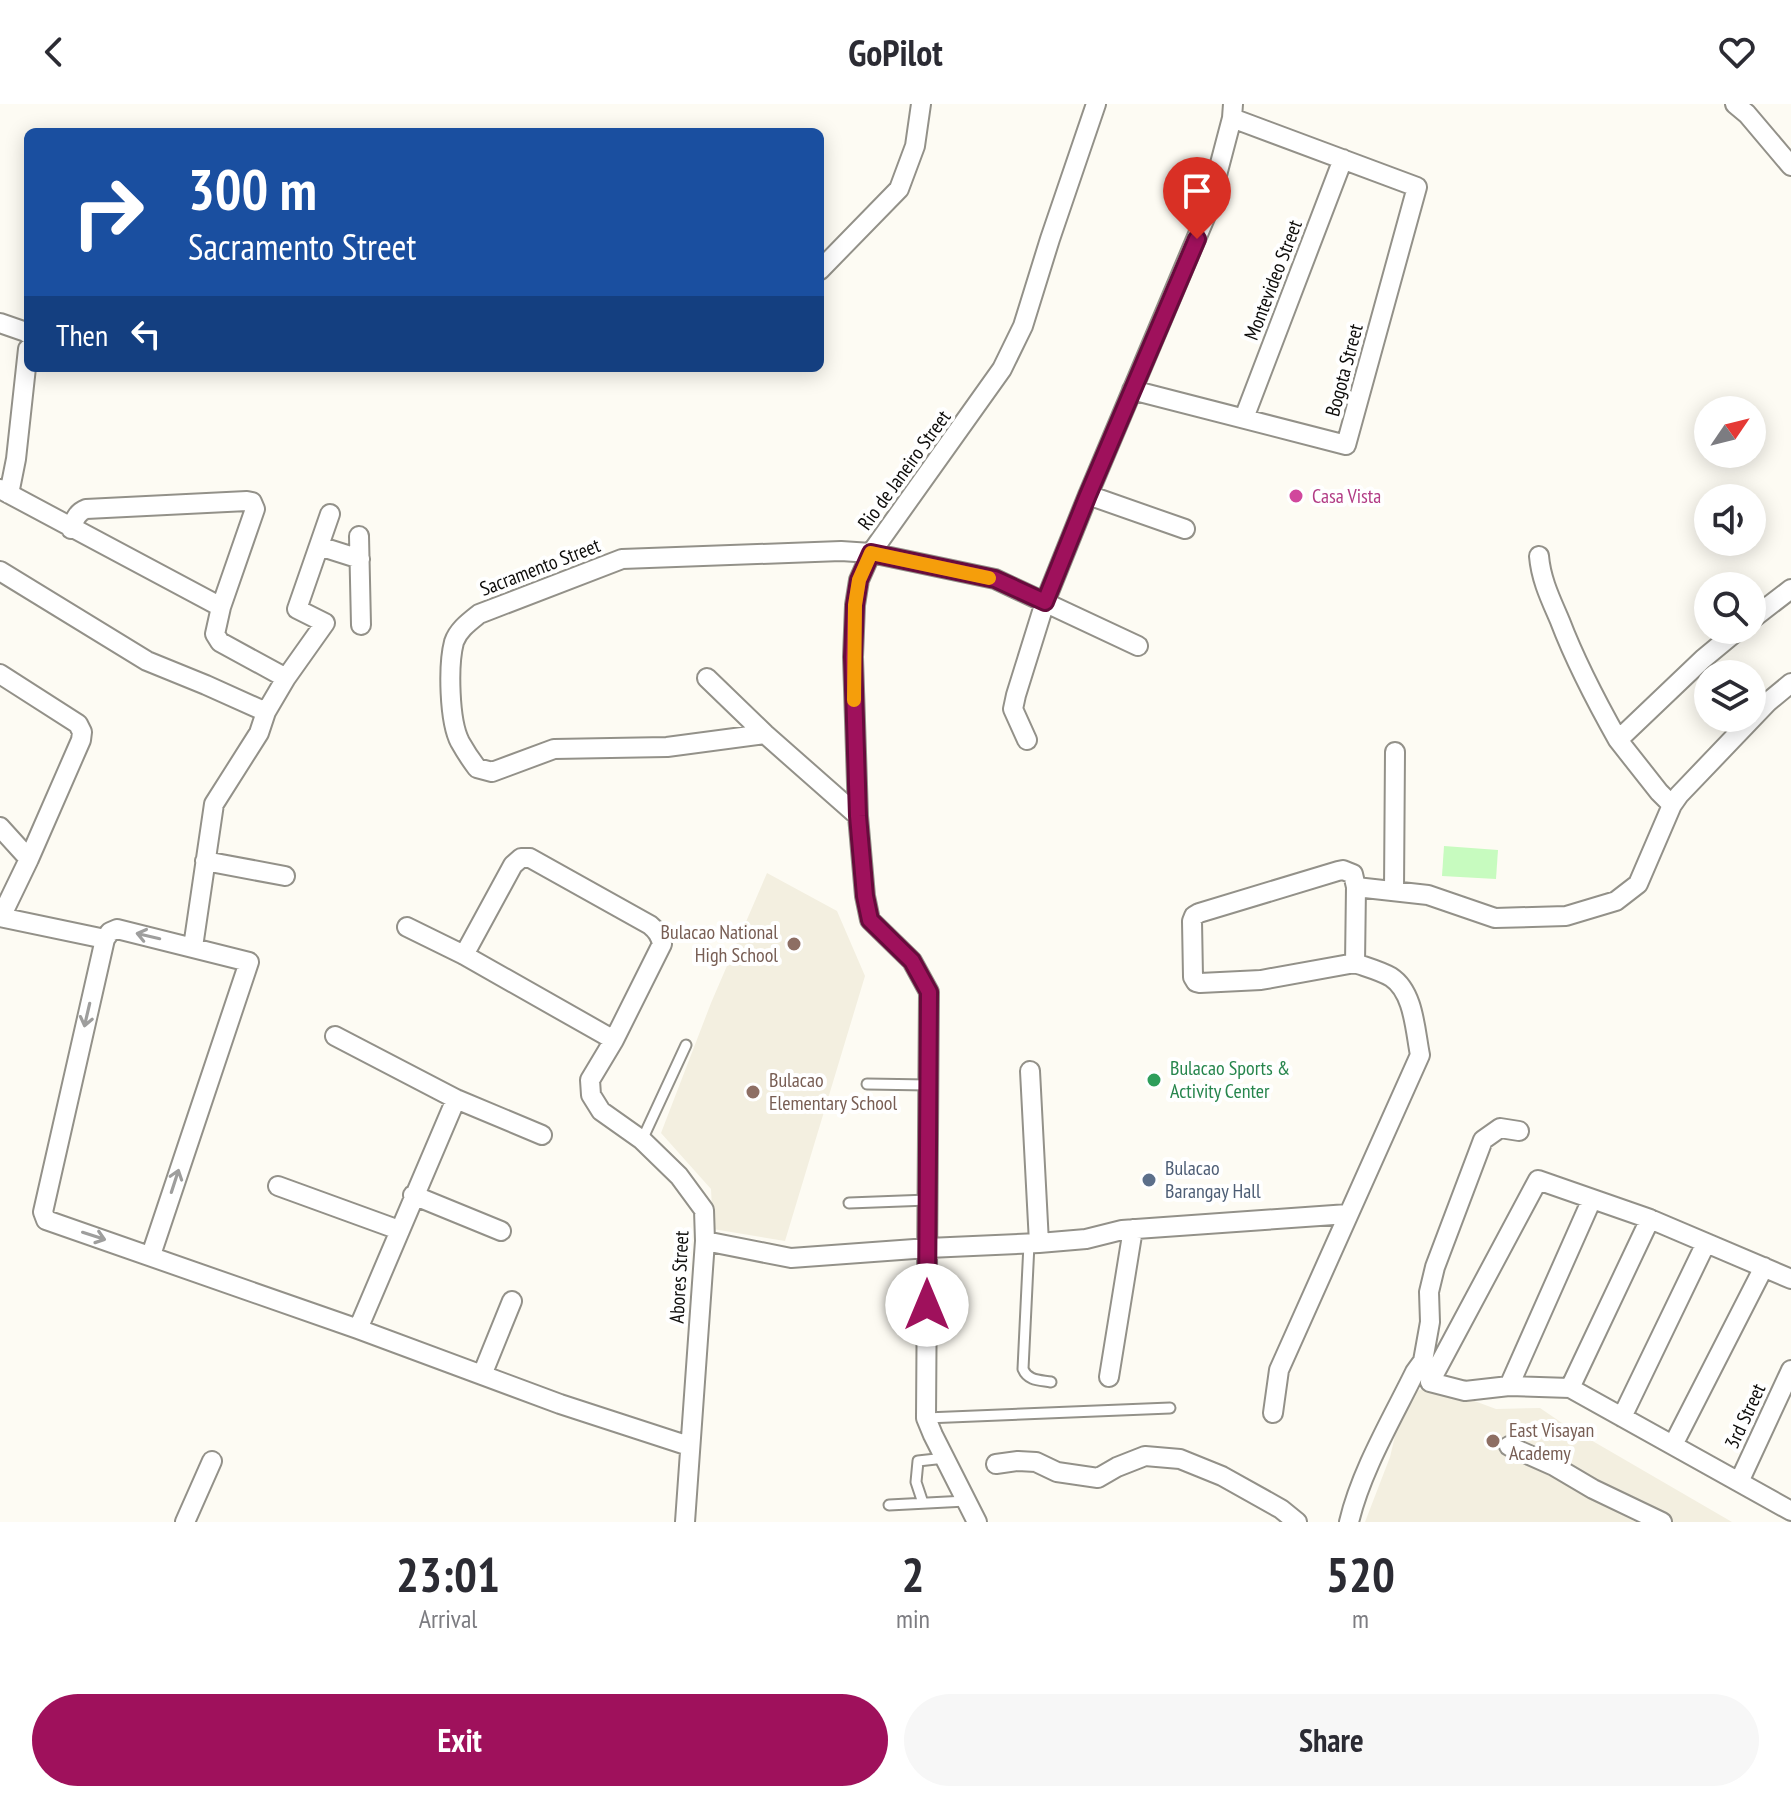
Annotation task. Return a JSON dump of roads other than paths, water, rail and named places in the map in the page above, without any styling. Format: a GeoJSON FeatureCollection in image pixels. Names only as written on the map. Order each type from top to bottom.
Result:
{"type":"FeatureCollection","features":[{"type":"Feature","properties":{"kind":"street"},"geometry":{"type":"LineString","coordinates":[[824,266],[899,189],[915,146],[921,104]]}},
{"type":"Feature","properties":{"kind":"street","name":"Rio de Janeiro Street"},"geometry":{"type":"LineString","coordinates":[[977,1522],[926,1418],[929,992],[912,961],[870,920],[865,896],[858,816],[853,657],[855,605],[859,580],[871,553],[1002,369],[1023,326],[1096,104]]}},
{"type":"Feature","properties":{"kind":"street"},"geometry":{"type":"LineString","coordinates":[[1735,104],[1791,166]]}},
{"type":"Feature","properties":{"kind":"street"},"geometry":{"type":"LineString","coordinates":[[1027,740],[1013,709],[1045,602],[1207,213],[1232,111],[1343,159]]}},
{"type":"Feature","properties":{"kind":"street","name":"Bogota Street"},"geometry":{"type":"LineString","coordinates":[[1132,390],[1346,445],[1417,187],[1343,159]]}},
{"type":"Feature","properties":{"kind":"street","name":"Montevideo Street"},"geometry":{"type":"LineString","coordinates":[[1244,418],[1343,159]]}},
{"type":"Feature","properties":{"kind":"street"},"geometry":{"type":"LineString","coordinates":[[0,323],[24,332]]}},
{"type":"Feature","properties":{"kind":"street"},"geometry":{"type":"LineString","coordinates":[[25,372],[16,459],[5,492],[221,607]]}},
{"type":"Feature","properties":{"kind":"street"},"geometry":{"type":"LineString","coordinates":[[1088,495],[1185,529]]}},
{"type":"Feature","properties":{"kind":"street"},"geometry":{"type":"LineString","coordinates":[[71,529],[76,516],[86,509],[252,502],[255,509],[221,607],[215,634],[286,678]]}},
{"type":"Feature","properties":{"kind":"street"},"geometry":{"type":"LineString","coordinates":[[193,947],[214,804],[259,733],[266,712],[286,678],[325,623],[297,609],[330,514]]}},
{"type":"Feature","properties":{"kind":"street"},"geometry":{"type":"LineString","coordinates":[[359,536],[361,625]]}},
{"type":"Feature","properties":{"kind":"street"},"geometry":{"type":"LineString","coordinates":[[319,546],[360,559]]}},
{"type":"Feature","properties":{"kind":"street","name":"Sacramento Street"},"geometry":{"type":"LineString","coordinates":[[765,734],[667,747],[554,749],[492,772],[477,768],[458,740],[452,717],[455,641],[462,628],[479,614],[622,559],[841,551],[871,553],[995,579],[1138,646]]}},
{"type":"Feature","properties":{"kind":"street"},"geometry":{"type":"LineString","coordinates":[[1539,556],[1545,586],[1580,672],[1618,740],[1672,805]]}},
{"type":"Feature","properties":{"kind":"street"},"geometry":{"type":"LineString","coordinates":[[0,571],[147,661],[266,712]]}},
{"type":"Feature","properties":{"kind":"street"},"geometry":{"type":"LineString","coordinates":[[1766,608],[1791,589]]}},
{"type":"Feature","properties":{"kind":"street"},"geometry":{"type":"LineString","coordinates":[[1618,740],[1720,644]]}},
{"type":"Feature","properties":{"kind":"street"},"geometry":{"type":"LineString","coordinates":[[0,674],[78,724],[82,732],[1,917],[105,939]]}},
{"type":"Feature","properties":{"kind":"street"},"geometry":{"type":"LineString","coordinates":[[707,678],[858,816]]}},
{"type":"Feature","properties":{"kind":"street"},"geometry":{"type":"LineString","coordinates":[[1356,887],[1428,895],[1495,918],[1566,916],[1616,901],[1638,884],[1679,795],[1768,702],[1791,683]]}},
{"type":"Feature","properties":{"kind":"street"},"geometry":{"type":"LineString","coordinates":[[1394,891],[1395,752]]}},
{"type":"Feature","properties":{"kind":"street"},"geometry":{"type":"LineString","coordinates":[[0,827],[29,859]]}},
{"type":"Feature","properties":{"kind":"street","name":"Abores Street"},"geometry":{"type":"LineString","coordinates":[[464,955],[513,865],[521,858],[530,858],[650,925],[660,937],[662,944],[614,1040],[590,1080],[591,1095],[601,1111],[642,1140],[679,1176],[704,1210],[705,1241],[685,1522]]}},
{"type":"Feature","properties":{"kind":"street"},"geometry":{"type":"LineString","coordinates":[[205,861],[285,876]]}},
{"type":"Feature","properties":{"kind":"street"},"geometry":{"type":"LineString","coordinates":[[1273,1413],[1279,1370],[1420,1055],[1404,989],[1391,977],[1355,963],[1261,980],[1196,982],[1193,977],[1192,921],[1199,913],[1343,870],[1353,874],[1356,887],[1355,963]]}},
{"type":"Feature","properties":{"kind":"street"},"geometry":{"type":"LineString","coordinates":[[407,927],[464,955],[614,1040]]}},
{"type":"Feature","properties":{"kind":"street"},"geometry":{"type":"LineString","coordinates":[[151,1255],[249,962],[117,929],[105,939],[43,1216],[46,1220],[358,1329],[560,1404],[689,1446]]}},
{"type":"Feature","properties":{"kind":"street"},"geometry":{"type":"LineString","coordinates":[[335,1036],[456,1099],[542,1135]]}},
{"type":"Feature","properties":{"kind":"street"},"geometry":{"type":"LineString","coordinates":[[1030,1071],[1034,1243]]}},
{"type":"Feature","properties":{"kind":"street"},"geometry":{"type":"LineString","coordinates":[[358,1329],[456,1099]]}},
{"type":"Feature","properties":{"kind":"street"},"geometry":{"type":"LineString","coordinates":[[1349,1522],[1374,1456],[1423,1361],[1430,1322],[1429,1292],[1435,1267],[1483,1140],[1500,1128],[1519,1131]]}},
{"type":"Feature","properties":{"kind":"street"},"geometry":{"type":"LineString","coordinates":[[1791,1279],[1650,1219],[1538,1180],[1430,1382],[1465,1391],[1509,1386],[1570,1388],[1791,1511]]}},
{"type":"Feature","properties":{"kind":"street"},"geometry":{"type":"LineString","coordinates":[[278,1186],[399,1230]]}},
{"type":"Feature","properties":{"kind":"street"},"geometry":{"type":"LineString","coordinates":[[413,1195],[501,1231]]}},
{"type":"Feature","properties":{"kind":"street"},"geometry":{"type":"LineString","coordinates":[[1509,1386],[1592,1199]]}},
{"type":"Feature","properties":{"kind":"street"},"geometry":{"type":"LineString","coordinates":[[705,1241],[791,1258],[1086,1239],[1133,1229],[1348,1214]]}},
{"type":"Feature","properties":{"kind":"street"},"geometry":{"type":"LineString","coordinates":[[1570,1388],[1650,1219]]}},
{"type":"Feature","properties":{"kind":"street"},"geometry":{"type":"LineString","coordinates":[[1109,1377],[1133,1229]]}},
{"type":"Feature","properties":{"kind":"street"},"geometry":{"type":"LineString","coordinates":[[1622,1417],[1706,1243]]}},
{"type":"Feature","properties":{"kind":"street"},"geometry":{"type":"LineString","coordinates":[[1673,1445],[1764,1267]]}},
{"type":"Feature","properties":{"kind":"street"},"geometry":{"type":"LineString","coordinates":[[482,1375],[512,1301]]}},
{"type":"Feature","properties":{"kind":"street","name":"3rd Street"},"geometry":{"type":"LineString","coordinates":[[1739,1482],[1791,1370]]}},
{"type":"Feature","properties":{"kind":"street"},"geometry":{"type":"LineString","coordinates":[[1509,1446],[1662,1522]]}},
{"type":"Feature","properties":{"kind":"street"},"geometry":{"type":"LineString","coordinates":[[996,1464],[1036,1462],[1057,1472],[1098,1478],[1145,1456],[1180,1459],[1222,1476],[1281,1509],[1297,1522]]}},
{"type":"Feature","properties":{"kind":"street"},"geometry":{"type":"LineString","coordinates":[[185,1522],[212,1461]]}},
{"type":"Feature","properties":{"kind":"lane"},"geometry":{"type":"LineString","coordinates":[[642,1140],[686,1045]]}},
{"type":"Feature","properties":{"kind":"lane"},"geometry":{"type":"LineString","coordinates":[[867,1084],[928,1085]]}},
{"type":"Feature","properties":{"kind":"lane"},"geometry":{"type":"LineString","coordinates":[[849,1203],[928,1200]]}},
{"type":"Feature","properties":{"kind":"lane"},"geometry":{"type":"LineString","coordinates":[[1034,1243],[1023,1369],[1030,1378],[1051,1382]]}},
{"type":"Feature","properties":{"kind":"lane"},"geometry":{"type":"LineString","coordinates":[[926,1418],[1170,1408]]}},
{"type":"Feature","properties":{"kind":"lane"},"geometry":{"type":"LineString","coordinates":[[923,1503],[916,1482],[918,1461],[945,1458]]}},
{"type":"Feature","properties":{"kind":"lane"},"geometry":{"type":"LineString","coordinates":[[889,1505],[966,1501]]}},
{"type":"Feature","properties":{"kind":"place","name":"Casa Vista"},"geometry":{"type":"Point","coordinates":[1296,496]}},
{"type":"Feature","properties":{"kind":"place","name":"Bulacao National High School"},"geometry":{"type":"Point","coordinates":[794,944]}},
{"type":"Feature","properties":{"kind":"place","name":"Bulacao Sports & Activity Center"},"geometry":{"type":"Point","coordinates":[1154,1080]}},
{"type":"Feature","properties":{"kind":"place","name":"Bulacao Elementary School"},"geometry":{"type":"Point","coordinates":[753,1092]}},
{"type":"Feature","properties":{"kind":"place","name":"Bulacao Barangay Hall"},"geometry":{"type":"Point","coordinates":[1149,1180]}},
{"type":"Feature","properties":{"kind":"place","name":"East Visayan Academy"},"geometry":{"type":"Point","coordinates":[1493,1441]}}]}
